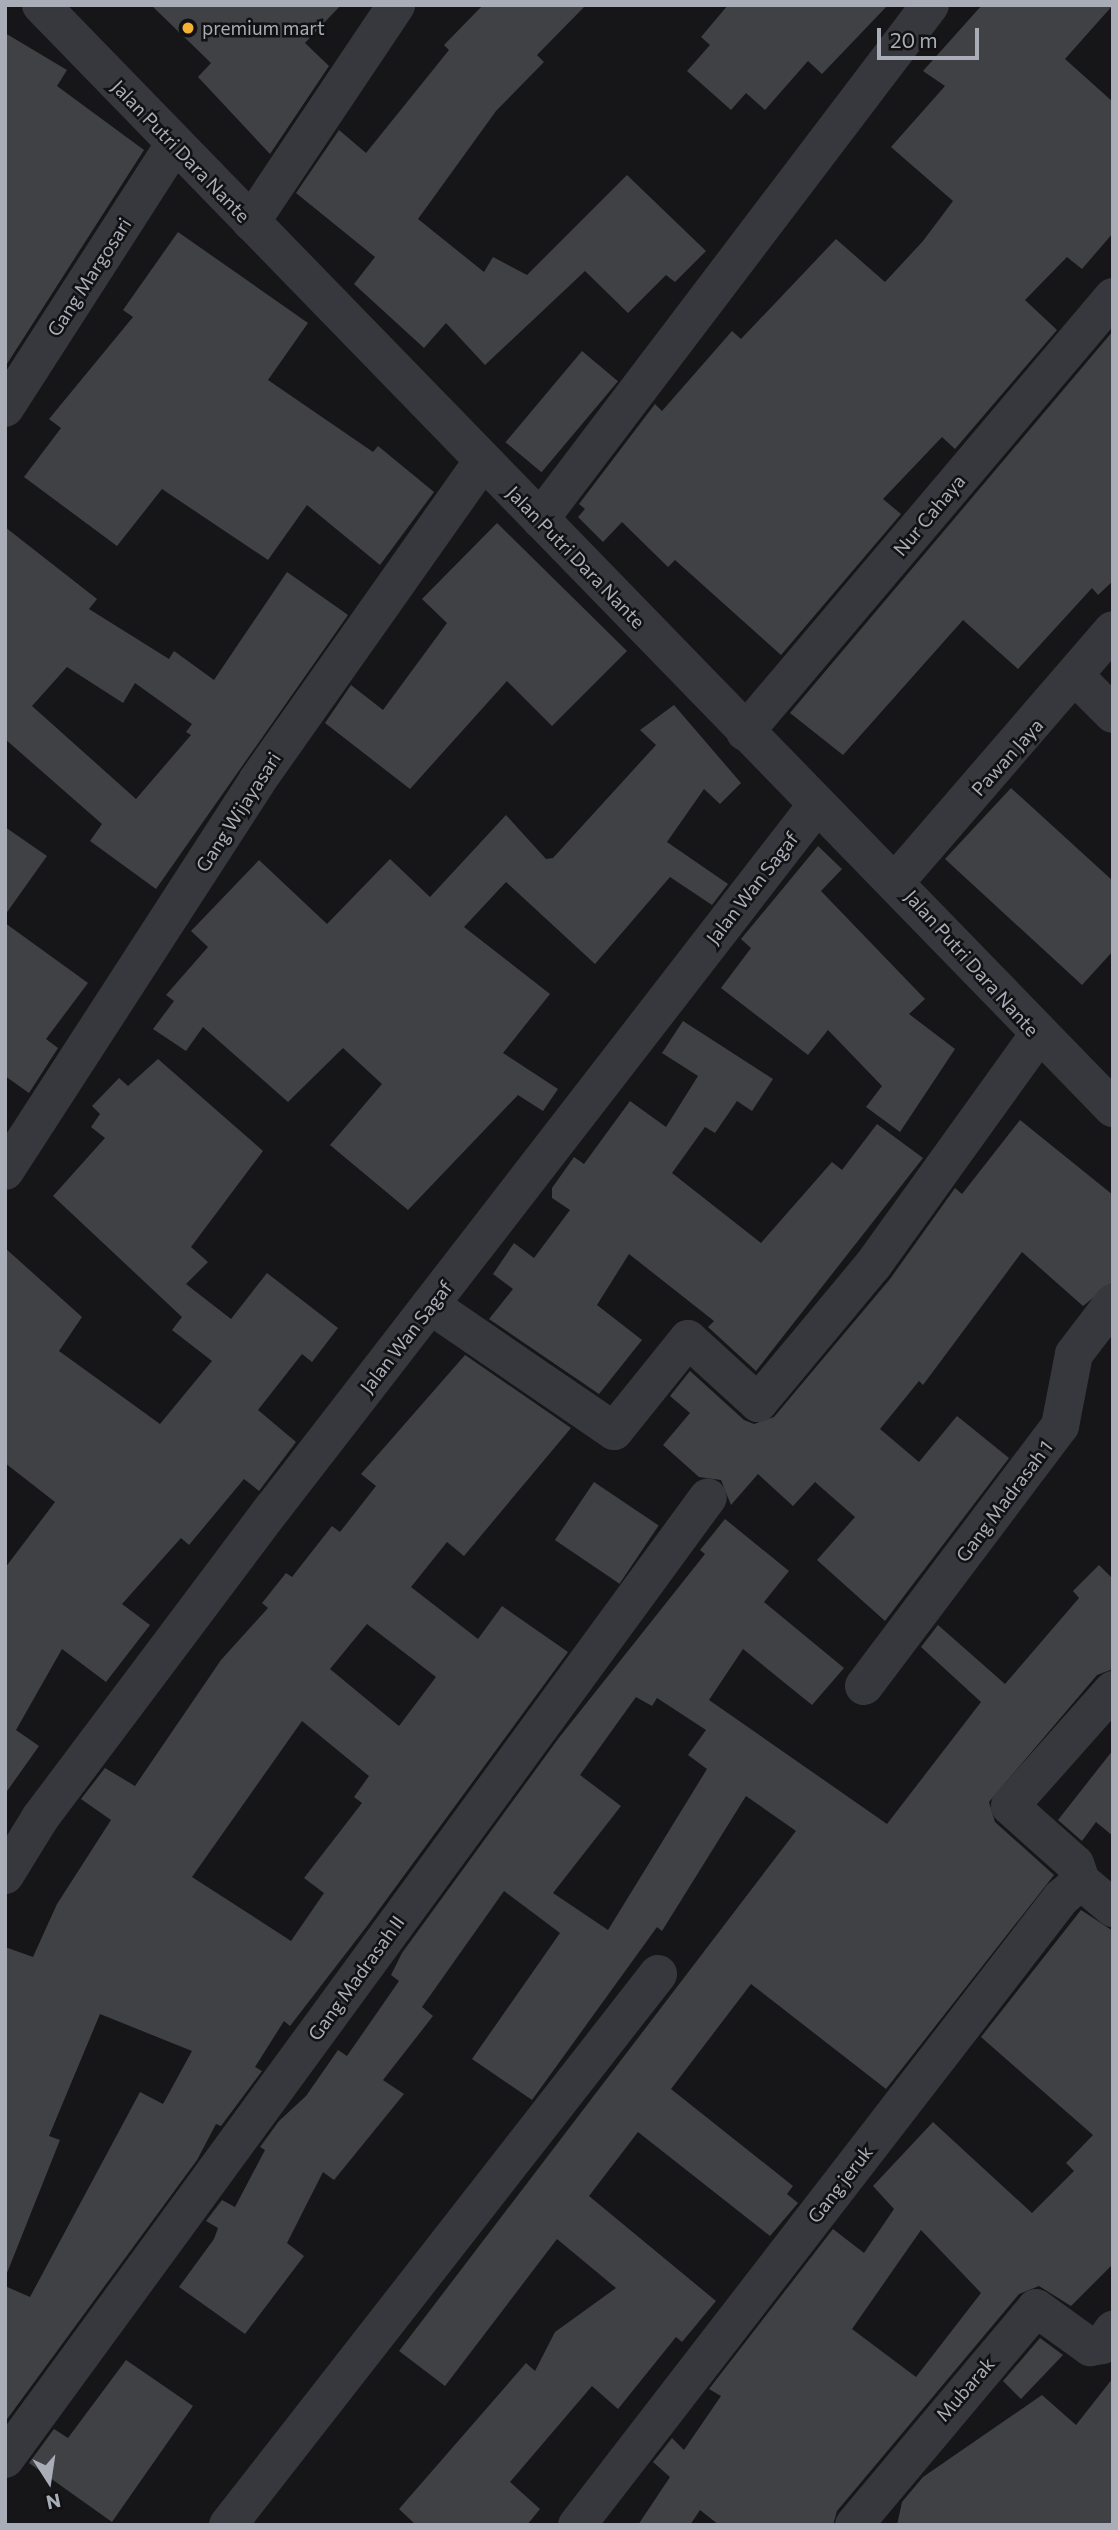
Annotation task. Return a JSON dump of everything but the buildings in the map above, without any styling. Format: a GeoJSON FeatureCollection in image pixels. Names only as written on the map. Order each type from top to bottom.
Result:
{"type":"FeatureCollection","features":[{"type":"Feature","properties":{"kind":"street","name":"Jalan Putri Dara Nante"},"geometry":{"type":"LineString","coordinates":[[41,5],[173,146],[540,519],[816,806],[897,880],[1038,1035],[1113,1108]]}},
{"type":"Feature","properties":{"kind":"street"},"geometry":{"type":"LineString","coordinates":[[250,222],[396,5]]}},
{"type":"Feature","properties":{"kind":"street"},"geometry":{"type":"LineString","coordinates":[[540,519],[930,5]]}},
{"type":"Feature","properties":{"kind":"street","name":"Gang Margosari"},"geometry":{"type":"LineString","coordinates":[[5,408],[173,146]]}},
{"type":"Feature","properties":{"kind":"street","name":"Nur Cahaya"},"geometry":{"type":"LineString","coordinates":[[746,732],[1113,297]]}},
{"type":"Feature","properties":{"kind":"street","name":"Gang Wijayasari"},"geometry":{"type":"LineString","coordinates":[[5,1171],[257,781],[483,461]]}},
{"type":"Feature","properties":{"kind":"street","name":"Pawan Jaya"},"geometry":{"type":"LineString","coordinates":[[897,880],[1077,678],[1113,630]]}},
{"type":"Feature","properties":{"kind":"street"},"geometry":{"type":"LineString","coordinates":[[1077,678],[1113,714]]}},
{"type":"Feature","properties":{"kind":"street","name":"Jalan Wan Sagaf"},"geometry":{"type":"LineString","coordinates":[[5,1875],[40,1818],[430,1305],[816,806]]}},
{"type":"Feature","properties":{"kind":"street"},"geometry":{"type":"LineString","coordinates":[[430,1305],[614,1431],[688,1339],[758,1403],[873,1265],[1038,1035]]}},
{"type":"Feature","properties":{"kind":"street","name":"Gang Madrasah 1"},"geometry":{"type":"LineString","coordinates":[[864,1686],[1059,1426],[1074,1354],[1113,1303]]}},
{"type":"Feature","properties":{"kind":"street","name":"Gang Madrasah II"},"geometry":{"type":"LineString","coordinates":[[5,2459],[708,1497]]}},
{"type":"Feature","properties":{"kind":"street"},"geometry":{"type":"LineString","coordinates":[[1113,1690],[1010,1806],[1075,1864],[1081,1881],[1113,1908]]}},
{"type":"Feature","properties":{"kind":"street","name":"Gang jeruk"},"geometry":{"type":"LineString","coordinates":[[577,2525],[1061,1898],[1081,1881]]}},
{"type":"Feature","properties":{"kind":"street"},"geometry":{"type":"LineString","coordinates":[[228,2525],[658,1974]]}},
{"type":"Feature","properties":{"kind":"street","name":"Mubarak"},"geometry":{"type":"LineString","coordinates":[[853,2525],[1036,2308],[1101,2339]]}},
{"type":"Feature","properties":{"kind":"place","name":"premium mart"},"geometry":{"type":"Point","coordinates":[188,28]}}]}
